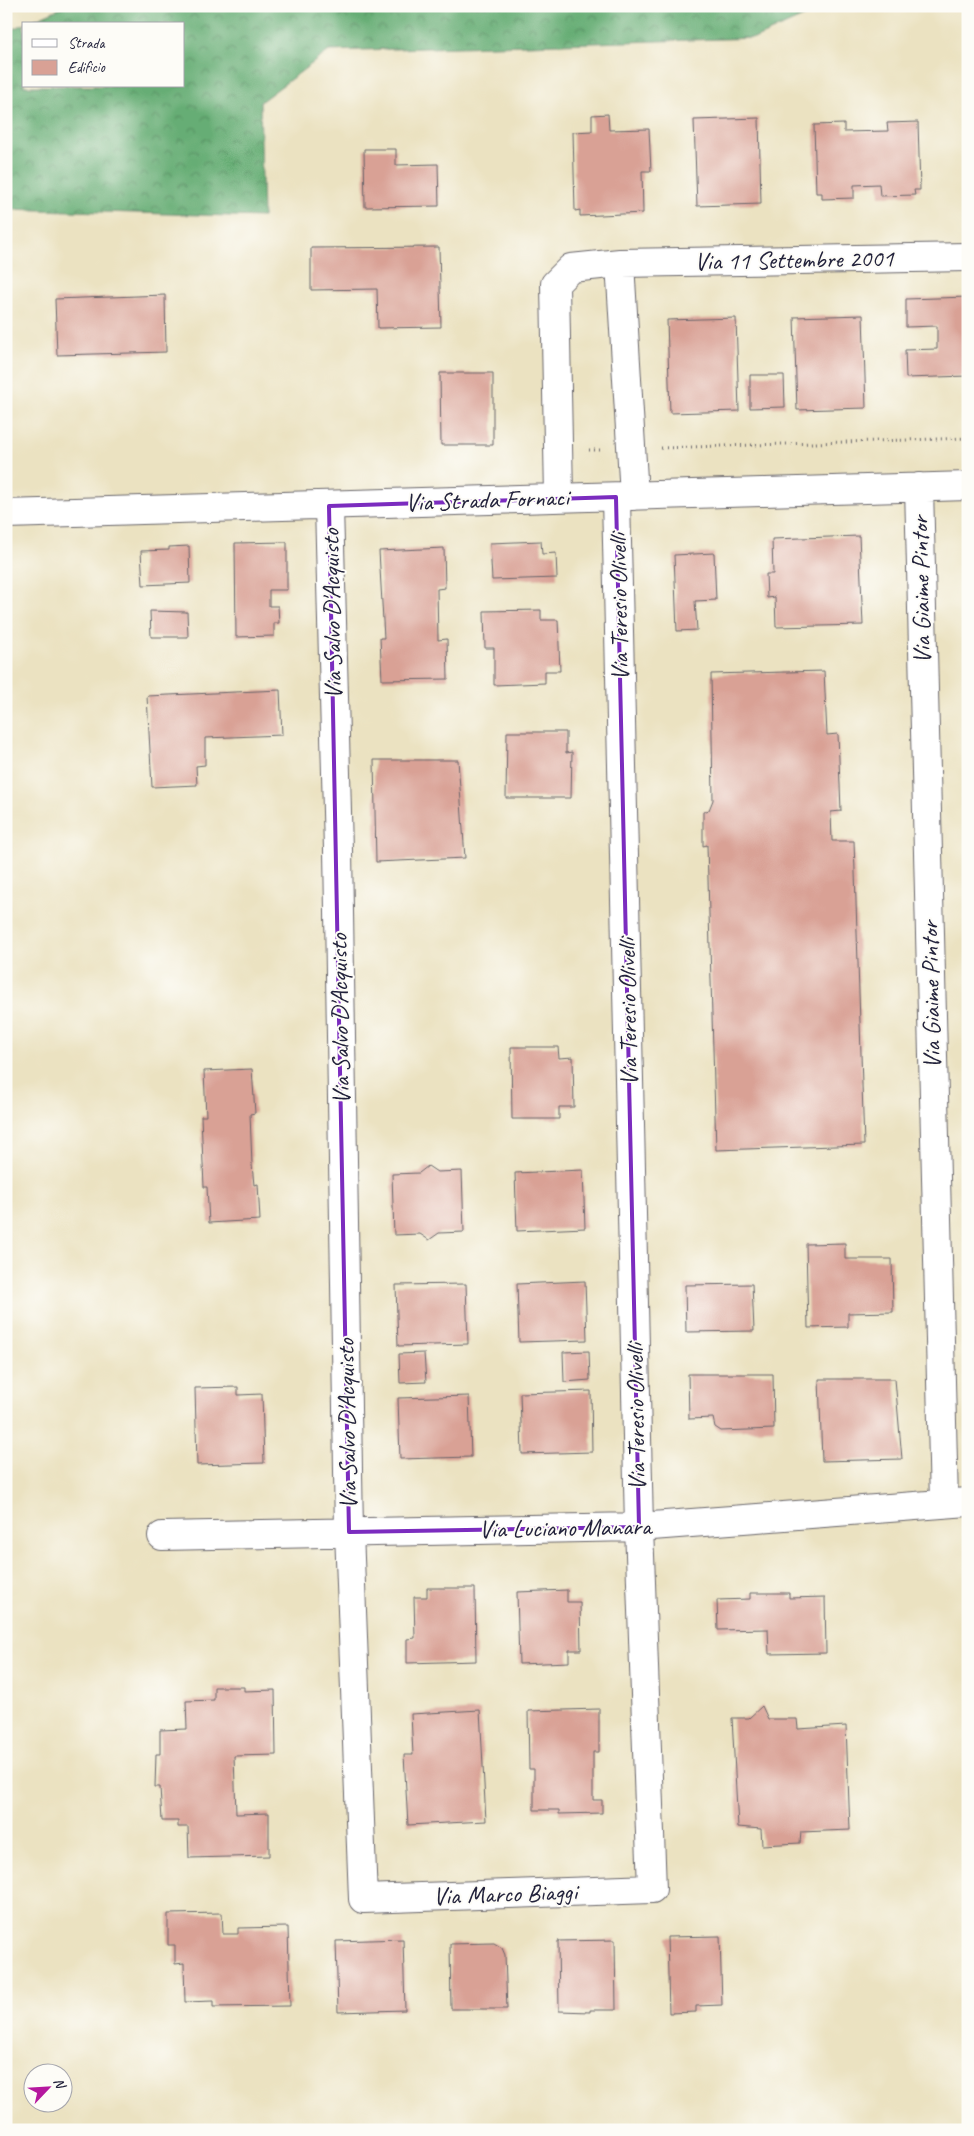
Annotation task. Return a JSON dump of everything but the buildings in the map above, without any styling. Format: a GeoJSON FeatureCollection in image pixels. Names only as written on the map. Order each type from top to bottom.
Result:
{"type":"FeatureCollection","features":[{"type":"Feature","properties":{"kind":"street","name":"Via 11 Settembre 2001"},"geometry":{"type":"LineString","coordinates":[[559,497],[555,284],[571,268],[620,263],[968,257]]}},
{"type":"Feature","properties":{"kind":"street"},"geometry":{"type":"LineString","coordinates":[[620,263],[631,449],[625,496]]}},
{"type":"Feature","properties":{"kind":"street","name":"Via Strada Fornaci"},"geometry":{"type":"LineString","coordinates":[[6,514],[968,486]]}},
{"type":"Feature","properties":{"kind":"street","name":"Via Giaime Pintor"},"geometry":{"type":"LineString","coordinates":[[919,487],[956,1502]]}},
{"type":"Feature","properties":{"kind":"street","name":"Via Teresio Olivelli"},"geometry":{"type":"LineString","coordinates":[[625,496],[639,1527]]}},
{"type":"Feature","properties":{"kind":"street","name":"Via Salvo D'Acquisto"},"geometry":{"type":"LineString","coordinates":[[329,506],[338,850],[349,1532]]}},
{"type":"Feature","properties":{"kind":"street","name":"Via Luciano Manara"},"geometry":{"type":"LineString","coordinates":[[162,1536],[639,1527],[956,1502]]}},
{"type":"Feature","properties":{"kind":"street","name":"Via Marco Biaggi"},"geometry":{"type":"LineString","coordinates":[[349,1532],[363,1899],[652,1889],[639,1527]]}},
{"type":"Feature","properties":{"kind":"path"},"geometry":{"type":"LineString","coordinates":[[558,450],[968,438]]}},
{"type":"Feature","properties":{"kind":"highlighted area"},"geometry":{"type":"Polygon","coordinates":[[[616,497],[639,1527],[349,1532],[329,506],[616,497]]]}},
{"type":"Feature","properties":{"kind":"green space"},"geometry":{"type":"Polygon","coordinates":[[[65,6],[828,6],[756,38],[329,51],[260,102],[263,217],[6,209],[6,32],[22,25],[22,88],[185,88],[185,22],[29,22],[65,6]]]}}]}
